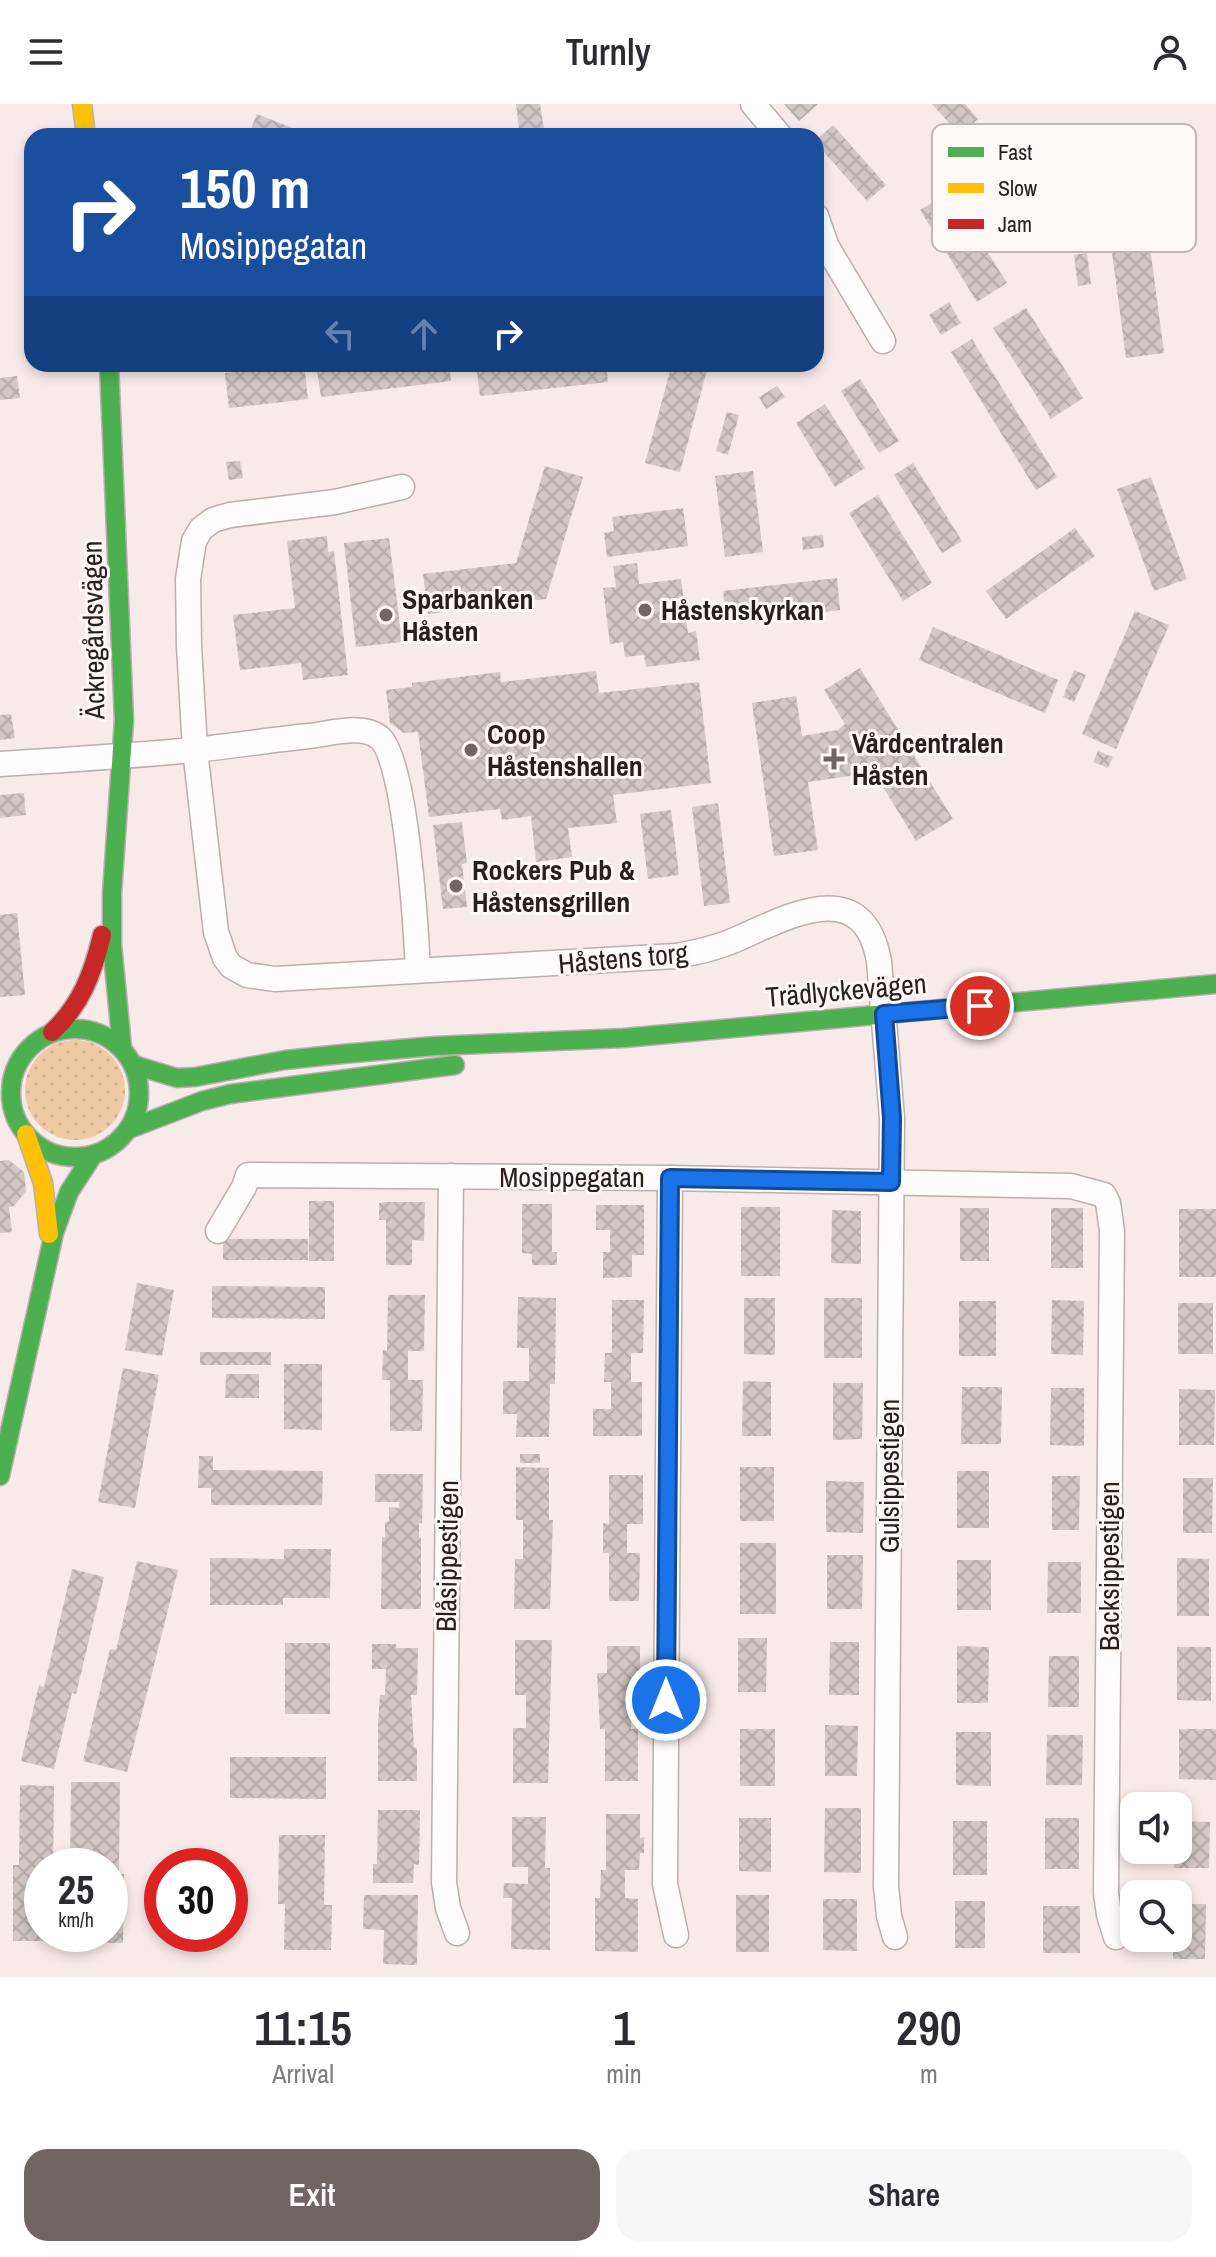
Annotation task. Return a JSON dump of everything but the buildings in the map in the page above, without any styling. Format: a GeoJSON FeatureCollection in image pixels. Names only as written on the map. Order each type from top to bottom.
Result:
{"type":"FeatureCollection","features":[{"type":"Feature","properties":{"kind":"street"},"geometry":{"type":"LineString","coordinates":[[82,104],[85,128]]}},
{"type":"Feature","properties":{"kind":"street"},"geometry":{"type":"LineString","coordinates":[[753,104],[773,128]]}},
{"type":"Feature","properties":{"kind":"street"},"geometry":{"type":"LineString","coordinates":[[824,239],[883,341]]}},
{"type":"Feature","properties":{"kind":"street","name":"Äckregårdsvägen"},"geometry":{"type":"LineString","coordinates":[[109,372],[119,549],[123,756],[112,893],[114,966],[122,1047]]}},
{"type":"Feature","properties":{"kind":"street","name":"Håstens torg"},"geometry":{"type":"LineString","coordinates":[[402,487],[335,502],[230,515],[213,520],[201,529],[194,541],[188,579],[195,750],[216,932],[231,966],[247,975],[275,979],[676,956],[704,951],[796,913],[836,908],[868,927],[876,943],[884,1014]]}},
{"type":"Feature","properties":{"kind":"street"},"geometry":{"type":"LineString","coordinates":[[0,764],[195,750],[360,731],[379,738],[392,759],[407,840],[418,970]]}},
{"type":"Feature","properties":{"kind":"street","name":"Äckregårdsvägen"},"geometry":{"type":"LineString","coordinates":[[52,1032],[66,1021],[89,983],[112,893]]}},
{"type":"Feature","properties":{"kind":"street","name":"Trädlyckevägen"},"geometry":{"type":"LineString","coordinates":[[134,1065],[177,1078],[195,1077],[285,1060],[342,1054],[481,1043],[624,1038],[1216,984]]}},
{"type":"Feature","properties":{"kind":"street","name":"Gulsippestigen"},"geometry":{"type":"LineString","coordinates":[[884,1014],[892,1118],[886,1886],[895,1937]]}},
{"type":"Feature","properties":{"kind":"street"},"geometry":{"type":"LineString","coordinates":[[0,1060],[52,1032],[82,1028],[122,1047],[138,1075],[140,1098],[129,1129],[113,1145],[81,1157],[56,1154],[26,1134]]}},
{"type":"Feature","properties":{"kind":"street","name":"Trädlyckevägen"},"geometry":{"type":"LineString","coordinates":[[129,1129],[202,1101],[245,1091],[524,1055],[624,1038]]}},
{"type":"Feature","properties":{"kind":"street"},"geometry":{"type":"LineString","coordinates":[[32,1045],[19,1062],[7,1110],[34,1150],[45,1189],[51,1249]]}},
{"type":"Feature","properties":{"kind":"street"},"geometry":{"type":"LineString","coordinates":[[0,1476],[51,1249],[72,1185],[93,1155]]}},
{"type":"Feature","properties":{"kind":"street","name":"Mosippegatan"},"geometry":{"type":"LineString","coordinates":[[218,1231],[248,1175],[670,1178],[1071,1186],[1104,1195]]}},
{"type":"Feature","properties":{"kind":"street","name":"Blåsippestigen"},"geometry":{"type":"LineString","coordinates":[[451,1176],[444,1882],[448,1908],[457,1933]]}},
{"type":"Feature","properties":{"kind":"street"},"geometry":{"type":"LineString","coordinates":[[670,1178],[665,1884],[676,1935]]}},
{"type":"Feature","properties":{"kind":"street","name":"Backsippestigen"},"geometry":{"type":"LineString","coordinates":[[1104,1195],[1112,1231],[1106,1893],[1116,1937]]}},
{"type":"Feature","properties":{"kind":"shaded area"},"geometry":{"type":"Polygon","coordinates":[[[75,1040],[94,1044],[111,1054],[121,1071],[125,1090],[121,1109],[111,1126],[94,1136],[75,1140],[56,1136],[39,1126],[29,1109],[25,1090],[29,1071],[39,1054],[56,1044],[75,1040]]]}},
{"type":"Feature","properties":{"kind":"traffic: fast"},"geometry":{"type":"LineString","coordinates":[[109,372],[124,720],[112,893],[112,944],[122,1047]]}},
{"type":"Feature","properties":{"kind":"traffic: fast"},"geometry":{"type":"LineString","coordinates":[[134,1065],[177,1078],[195,1077],[285,1060],[342,1054],[435,1046],[624,1038],[1216,984]]}},
{"type":"Feature","properties":{"kind":"traffic: fast"},"geometry":{"type":"LineString","coordinates":[[75,1029],[100,1034],[121,1047],[134,1068],[139,1093],[134,1118],[121,1139],[100,1152],[75,1157],[50,1152],[29,1139],[16,1118],[11,1093],[16,1068],[29,1047],[50,1034],[75,1029]]}},
{"type":"Feature","properties":{"kind":"traffic: fast"},"geometry":{"type":"LineString","coordinates":[[129,1129],[202,1101],[230,1094],[455,1065]]}},
{"type":"Feature","properties":{"kind":"traffic: fast"},"geometry":{"type":"LineString","coordinates":[[0,1476],[54,1233],[69,1192],[93,1155]]}},
{"type":"Feature","properties":{"kind":"traffic: slow"},"geometry":{"type":"LineString","coordinates":[[82,104],[85,128]]}},
{"type":"Feature","properties":{"kind":"traffic: slow"},"geometry":{"type":"LineString","coordinates":[[26,1134],[43,1183],[49,1234]]}},
{"type":"Feature","properties":{"kind":"traffic: jam"},"geometry":{"type":"LineString","coordinates":[[52,1032],[71,1011],[84,988],[102,935]]}},
{"type":"Feature","properties":{"kind":"place","name":"Håstenskyrkan"},"geometry":{"type":"Point","coordinates":[645,610]}},
{"type":"Feature","properties":{"kind":"place","name":"Sparbanken Håsten"},"geometry":{"type":"Point","coordinates":[386,615]}},
{"type":"Feature","properties":{"kind":"place","name":"Coop Håstenshallen"},"geometry":{"type":"Point","coordinates":[471,750]}},
{"type":"Feature","properties":{"kind":"place","name":"Vårdcentralen Håsten"},"geometry":{"type":"Point","coordinates":[834,759]}},
{"type":"Feature","properties":{"kind":"place","name":"Rockers Pub & Håstensgrillen"},"geometry":{"type":"Point","coordinates":[456,886]}},
{"type":"Feature","properties":{"kind":"route"},"geometry":{"type":"LineString","coordinates":[[666,1700],[670,1178],[891,1182],[892,1118],[884,1014],[980,1006]]}}]}
